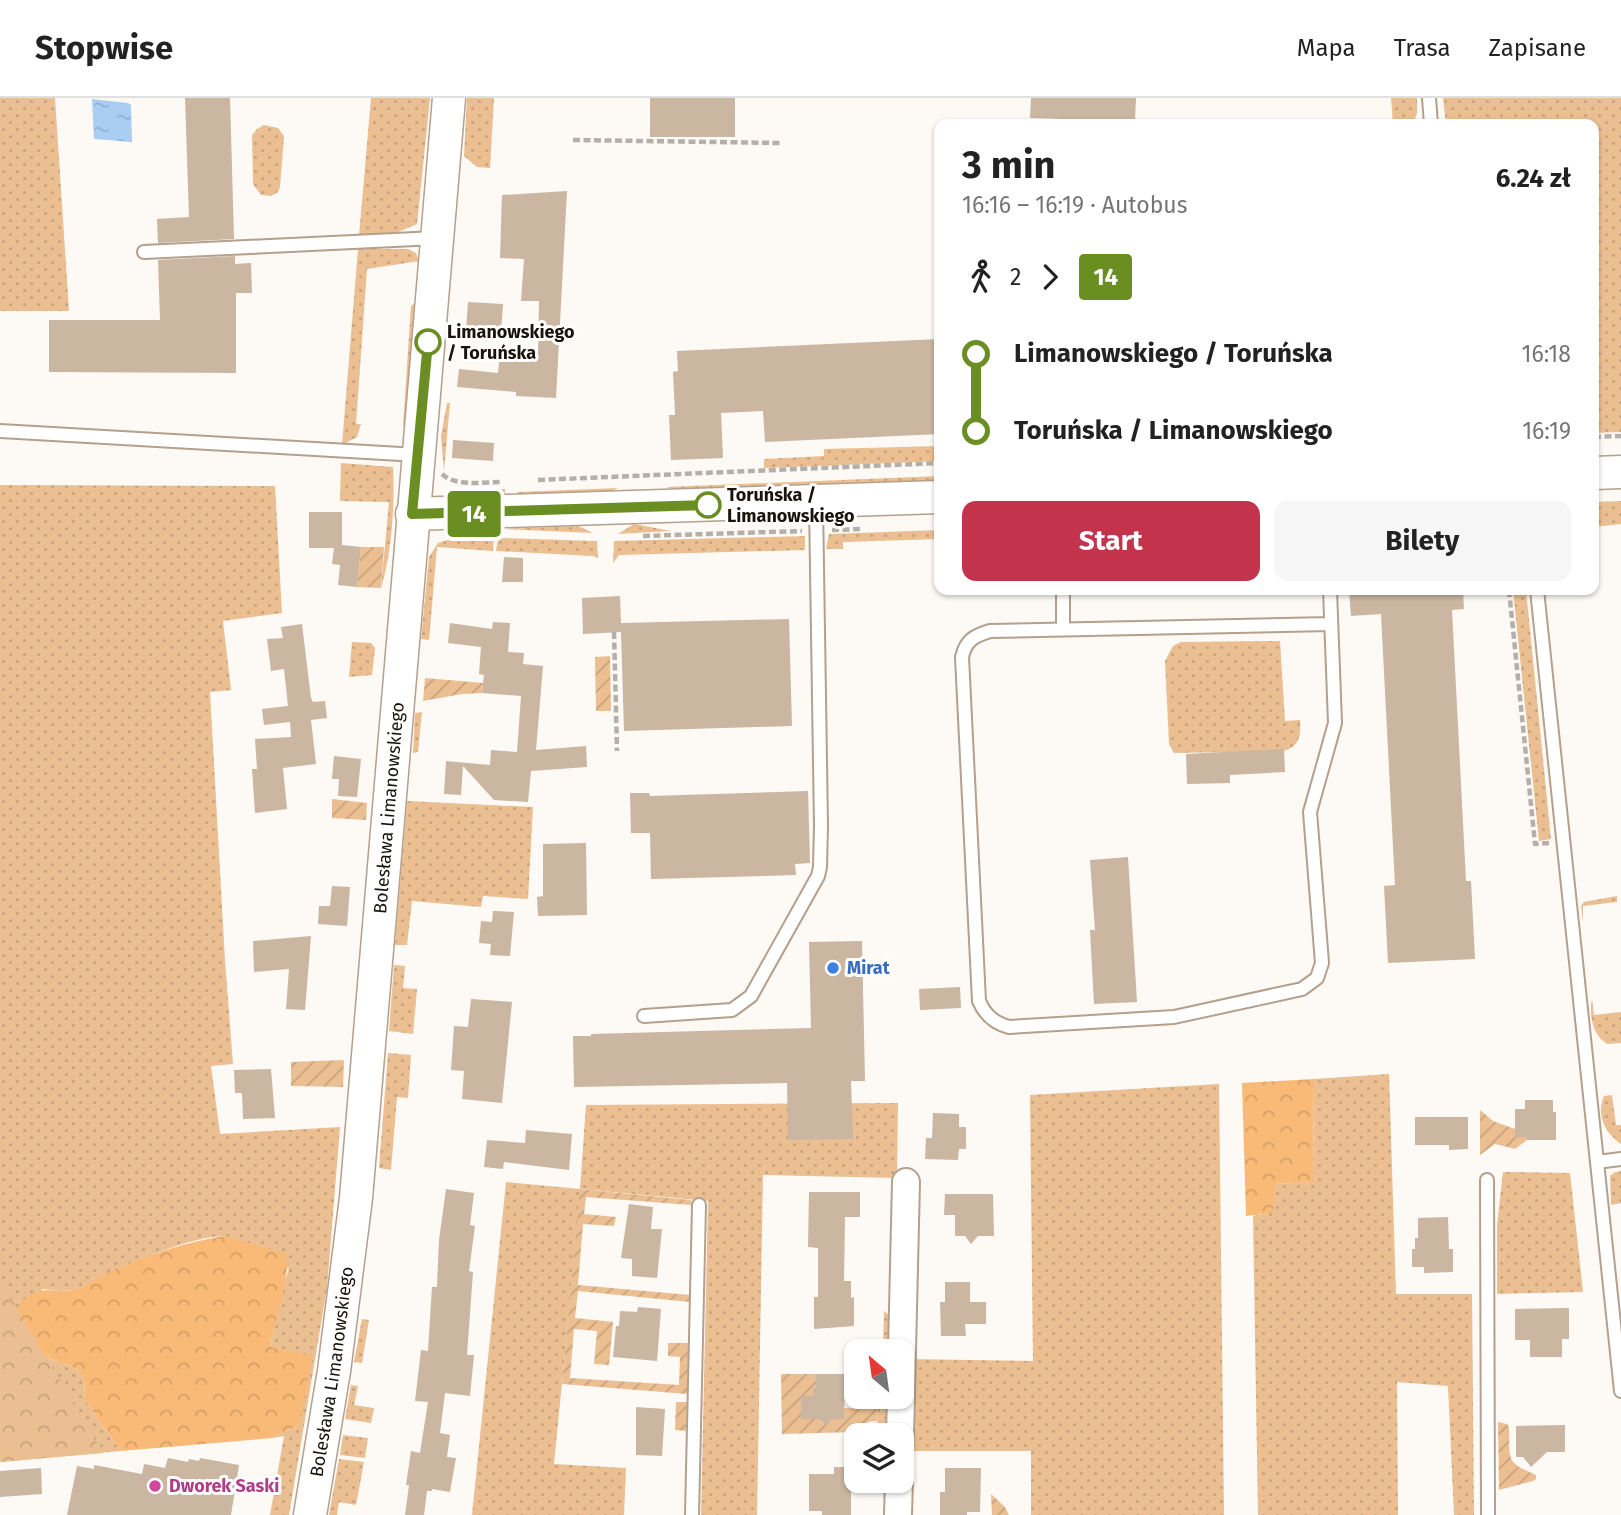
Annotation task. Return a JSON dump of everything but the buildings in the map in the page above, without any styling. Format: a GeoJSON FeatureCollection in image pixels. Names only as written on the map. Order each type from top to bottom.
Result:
{"type":"FeatureCollection","features":[{"type":"Feature","properties":{"kind":"street","name":"Bolesława Limanowskiego"},"geometry":{"type":"LineString","coordinates":[[310,1515],[334,1371],[356,1198],[412,514],[429,462],[437,238],[449,98]]}},
{"type":"Feature","properties":{"kind":"street"},"geometry":{"type":"LineString","coordinates":[[1599,473],[1621,472]]}},
{"type":"Feature","properties":{"kind":"street"},"geometry":{"type":"LineString","coordinates":[[412,514],[816,516],[934,498]]}},
{"type":"Feature","properties":{"kind":"street"},"geometry":{"type":"LineString","coordinates":[[902,1339],[906,1182]]}},
{"type":"Feature","properties":{"kind":"street"},"geometry":{"type":"LineString","coordinates":[[898,1515],[899,1493]]}},
{"type":"Feature","properties":{"kind":"lane"},"geometry":{"type":"LineString","coordinates":[[1429,98],[1431,119]]}},
{"type":"Feature","properties":{"kind":"lane"},"geometry":{"type":"LineString","coordinates":[[144,252],[437,238]]}},
{"type":"Feature","properties":{"kind":"lane"},"geometry":{"type":"LineString","coordinates":[[0,431],[429,462]]}},
{"type":"Feature","properties":{"kind":"lane"},"geometry":{"type":"LineString","coordinates":[[645,1016],[732,1010],[746,1002],[818,876],[821,826],[816,516]]}},
{"type":"Feature","properties":{"kind":"lane"},"geometry":{"type":"LineString","coordinates":[[1063,595],[1063,628]]}},
{"type":"Feature","properties":{"kind":"lane"},"geometry":{"type":"LineString","coordinates":[[1330,595],[1335,723],[1310,812],[1322,963],[1317,978],[1302,989],[1174,1017],[1009,1027],[998,1024],[979,1001],[962,657],[964,647],[970,639],[990,631],[1331,624]]}},
{"type":"Feature","properties":{"kind":"lane"},"geometry":{"type":"LineString","coordinates":[[1538,595],[1621,1391]]}},
{"type":"Feature","properties":{"kind":"lane"},"geometry":{"type":"LineString","coordinates":[[1597,1162],[1621,1159]]}},
{"type":"Feature","properties":{"kind":"lane"},"geometry":{"type":"LineString","coordinates":[[1487,1180],[1488,1515]]}},
{"type":"Feature","properties":{"kind":"lane"},"geometry":{"type":"LineString","coordinates":[[692,1515],[699,1205]]}},
{"type":"Feature","properties":{"kind":"path"},"geometry":{"type":"LineString","coordinates":[[573,140],[781,143]]}},
{"type":"Feature","properties":{"kind":"path"},"geometry":{"type":"LineString","coordinates":[[1599,437],[1621,436]]}},
{"type":"Feature","properties":{"kind":"path"},"geometry":{"type":"LineString","coordinates":[[429,462],[450,481],[512,482]]}},
{"type":"Feature","properties":{"kind":"path"},"geometry":{"type":"LineString","coordinates":[[536,481],[934,463]]}},
{"type":"Feature","properties":{"kind":"path"},"geometry":{"type":"LineString","coordinates":[[629,536],[816,516],[872,529]]}},
{"type":"Feature","properties":{"kind":"path"},"geometry":{"type":"LineString","coordinates":[[1510,595],[1535,844],[1564,841]]}},
{"type":"Feature","properties":{"kind":"path"},"geometry":{"type":"LineString","coordinates":[[614,632],[617,751]]}},
{"type":"Feature","properties":{"kind":"green space"},"geometry":{"type":"Polygon","coordinates":[[[0,98],[55,98],[69,311],[0,311],[0,98]]]}},
{"type":"Feature","properties":{"kind":"green space"},"geometry":{"type":"Polygon","coordinates":[[[371,98],[430,98],[417,224],[398,232],[359,236],[371,98]]]}},
{"type":"Feature","properties":{"kind":"green space"},"geometry":{"type":"Polygon","coordinates":[[[467,98],[494,98],[490,168],[477,167],[464,156],[467,98]]]}},
{"type":"Feature","properties":{"kind":"green space"},"geometry":{"type":"Polygon","coordinates":[[[1391,98],[1417,98],[1415,119],[1393,119],[1391,98]]]}},
{"type":"Feature","properties":{"kind":"green space"},"geometry":{"type":"Polygon","coordinates":[[[1443,98],[1621,98],[1621,432],[1599,433],[1599,119],[1445,119],[1443,98]]]}},
{"type":"Feature","properties":{"kind":"green space"},"geometry":{"type":"Polygon","coordinates":[[[264,125],[278,128],[284,136],[280,187],[278,192],[271,196],[261,195],[253,184],[252,135],[264,125]]]}},
{"type":"Feature","properties":{"kind":"green space"},"geometry":{"type":"Polygon","coordinates":[[[358,249],[408,249],[416,253],[419,261],[367,269],[356,424],[361,424],[357,437],[342,445],[358,249]]]}},
{"type":"Feature","properties":{"kind":"green space"},"geometry":{"type":"Polygon","coordinates":[[[417,301],[407,424],[403,426],[411,306],[417,301]]]}},
{"type":"Feature","properties":{"kind":"green space"},"geometry":{"type":"Polygon","coordinates":[[[447,403],[450,403],[444,471],[441,436],[447,403]]]}},
{"type":"Feature","properties":{"kind":"green space"},"geometry":{"type":"Polygon","coordinates":[[[934,446],[934,461],[764,468],[764,459],[824,456],[824,449],[934,446]]]}},
{"type":"Feature","properties":{"kind":"green space"},"geometry":{"type":"Polygon","coordinates":[[[341,463],[393,467],[392,528],[381,588],[389,502],[340,501],[341,463]]]}},
{"type":"Feature","properties":{"kind":"green space"},"geometry":{"type":"Polygon","coordinates":[[[934,476],[934,482],[679,491],[667,487],[934,476]]]}},
{"type":"Feature","properties":{"kind":"green space"},"geometry":{"type":"Polygon","coordinates":[[[0,485],[275,486],[282,613],[223,621],[231,690],[210,692],[233,1064],[211,1066],[220,1134],[340,1127],[327,1288],[289,1515],[270,1515],[284,1436],[272,1438],[299,1425],[270,1347],[289,1269],[252,1246],[227,1237],[200,1239],[165,1250],[104,1275],[79,1289],[42,1289],[43,1356],[77,1369],[84,1378],[85,1400],[121,1451],[0,1462],[0,485]]]}},
{"type":"Feature","properties":{"kind":"green space"},"geometry":{"type":"Polygon","coordinates":[[[618,488],[610,492],[518,496],[517,492],[618,488]]]}},
{"type":"Feature","properties":{"kind":"green space"},"geometry":{"type":"Polygon","coordinates":[[[473,489],[505,489],[505,496],[474,497],[473,489]]]}},
{"type":"Feature","properties":{"kind":"green space"},"geometry":{"type":"Polygon","coordinates":[[[1621,501],[1621,524],[1599,526],[1599,502],[1621,501]]]}},
{"type":"Feature","properties":{"kind":"green space"},"geometry":{"type":"Polygon","coordinates":[[[634,524],[671,531],[618,534],[634,524]]]}},
{"type":"Feature","properties":{"kind":"green space"},"geometry":{"type":"Polygon","coordinates":[[[578,526],[593,533],[502,529],[578,526]]]}},
{"type":"Feature","properties":{"kind":"green space"},"geometry":{"type":"Polygon","coordinates":[[[934,530],[934,539],[843,542],[843,549],[826,549],[829,534],[934,530]]]}},
{"type":"Feature","properties":{"kind":"green space"},"geometry":{"type":"Polygon","coordinates":[[[805,536],[805,550],[619,555],[613,563],[614,541],[805,536]]]}},
{"type":"Feature","properties":{"kind":"green space"},"geometry":{"type":"Polygon","coordinates":[[[458,537],[494,537],[493,551],[437,547],[429,640],[421,639],[429,557],[438,543],[458,537]]]}},
{"type":"Feature","properties":{"kind":"green space"},"geometry":{"type":"Polygon","coordinates":[[[498,538],[597,541],[598,558],[496,551],[498,538]]]}},
{"type":"Feature","properties":{"kind":"green space"},"geometry":{"type":"Polygon","coordinates":[[[361,547],[384,547],[381,588],[357,587],[361,547]]]}},
{"type":"Feature","properties":{"kind":"green space"},"geometry":{"type":"Polygon","coordinates":[[[1514,595],[1527,595],[1551,839],[1539,841],[1514,595]]]}},
{"type":"Feature","properties":{"kind":"green space"},"geometry":{"type":"Polygon","coordinates":[[[1280,641],[1285,721],[1300,720],[1300,735],[1296,743],[1284,751],[1174,753],[1169,744],[1165,661],[1173,646],[1181,642],[1280,641]]]}},
{"type":"Feature","properties":{"kind":"green space"},"geometry":{"type":"Polygon","coordinates":[[[352,642],[371,643],[375,648],[372,675],[349,677],[352,642]]]}},
{"type":"Feature","properties":{"kind":"green space"},"geometry":{"type":"Polygon","coordinates":[[[610,656],[611,711],[596,711],[595,657],[610,656]]]}},
{"type":"Feature","properties":{"kind":"green space"},"geometry":{"type":"Polygon","coordinates":[[[425,678],[483,683],[482,693],[423,701],[425,678]]]}},
{"type":"Feature","properties":{"kind":"green space"},"geometry":{"type":"Polygon","coordinates":[[[422,712],[418,752],[413,753],[415,713],[422,712]]]}},
{"type":"Feature","properties":{"kind":"green space"},"geometry":{"type":"Polygon","coordinates":[[[332,799],[367,803],[366,820],[332,818],[332,799]]]}},
{"type":"Feature","properties":{"kind":"green space"},"geometry":{"type":"Polygon","coordinates":[[[407,801],[533,807],[528,899],[483,896],[481,907],[412,901],[407,945],[395,945],[407,801]]]}},
{"type":"Feature","properties":{"kind":"green space"},"geometry":{"type":"Polygon","coordinates":[[[1617,896],[1617,902],[1583,906],[1583,922],[1581,906],[1584,902],[1617,896]]]}},
{"type":"Feature","properties":{"kind":"green space"},"geometry":{"type":"Polygon","coordinates":[[[394,965],[405,966],[403,988],[417,989],[413,1034],[389,1031],[394,965]]]}},
{"type":"Feature","properties":{"kind":"green space"},"geometry":{"type":"Polygon","coordinates":[[[1592,999],[1594,1015],[1621,1012],[1621,1043],[1607,1044],[1598,1035],[1591,1018],[1592,999]]]}},
{"type":"Feature","properties":{"kind":"green space"},"geometry":{"type":"Polygon","coordinates":[[[388,1053],[411,1055],[408,1098],[397,1097],[391,1170],[379,1168],[388,1053]]]}},
{"type":"Feature","properties":{"kind":"green space"},"geometry":{"type":"Polygon","coordinates":[[[344,1060],[343,1087],[291,1086],[291,1062],[344,1060]]]}},
{"type":"Feature","properties":{"kind":"green space"},"geometry":{"type":"Polygon","coordinates":[[[1389,1074],[1396,1294],[1472,1294],[1474,1515],[1454,1515],[1448,1386],[1397,1382],[1398,1515],[1258,1515],[1253,1216],[1273,1212],[1274,1184],[1313,1182],[1314,1079],[1389,1074]]]}},
{"type":"Feature","properties":{"kind":"green space"},"geometry":{"type":"Polygon","coordinates":[[[1314,1079],[1313,1182],[1275,1184],[1273,1213],[1246,1216],[1242,1083],[1314,1079]]]}},
{"type":"Feature","properties":{"kind":"green space"},"geometry":{"type":"Polygon","coordinates":[[[1219,1084],[1224,1515],[1031,1515],[1031,1451],[914,1451],[914,1423],[908,1423],[908,1409],[914,1409],[914,1359],[1033,1361],[1030,1095],[1219,1084]]]}},
{"type":"Feature","properties":{"kind":"green space"},"geometry":{"type":"Polygon","coordinates":[[[1612,1095],[1616,1125],[1621,1125],[1621,1144],[1610,1135],[1602,1117],[1604,1096],[1612,1095]]]}},
{"type":"Feature","properties":{"kind":"green space"},"geometry":{"type":"Polygon","coordinates":[[[898,1103],[897,1178],[763,1175],[757,1515],[701,1515],[708,1201],[581,1189],[554,1464],[626,1468],[624,1515],[472,1515],[506,1182],[580,1189],[586,1105],[898,1103]]]}},
{"type":"Feature","properties":{"kind":"green space"},"geometry":{"type":"Polygon","coordinates":[[[1480,1110],[1493,1121],[1515,1129],[1515,1136],[1527,1137],[1527,1140],[1515,1149],[1495,1144],[1480,1155],[1480,1110]]]}},
{"type":"Feature","properties":{"kind":"green space"},"geometry":{"type":"Polygon","coordinates":[[[1621,1171],[1621,1203],[1611,1205],[1610,1176],[1621,1171]]]}},
{"type":"Feature","properties":{"kind":"green space"},"geometry":{"type":"Polygon","coordinates":[[[1503,1172],[1570,1173],[1583,1292],[1497,1294],[1497,1225],[1503,1172]]]}},
{"type":"Feature","properties":{"kind":"green space"},"geometry":{"type":"Polygon","coordinates":[[[580,1189],[691,1200],[691,1205],[586,1197],[584,1214],[616,1217],[614,1226],[583,1224],[578,1285],[690,1295],[690,1302],[578,1291],[575,1318],[613,1322],[609,1365],[594,1364],[597,1331],[574,1329],[570,1378],[679,1385],[680,1357],[668,1356],[668,1343],[689,1343],[687,1394],[562,1384],[580,1189]]]}},
{"type":"Feature","properties":{"kind":"green space"},"geometry":{"type":"Polygon","coordinates":[[[225,1236],[287,1254],[284,1286],[270,1347],[313,1356],[299,1425],[272,1438],[121,1451],[85,1400],[84,1378],[77,1369],[43,1356],[9,1319],[24,1300],[36,1292],[71,1291],[146,1257],[193,1242],[225,1236]]]}},
{"type":"Feature","properties":{"kind":"green space"},"geometry":{"type":"Polygon","coordinates":[[[0,1280],[103,1453],[0,1462],[0,1280]]]}},
{"type":"Feature","properties":{"kind":"green space"},"geometry":{"type":"Polygon","coordinates":[[[884,1311],[890,1316],[891,1339],[883,1339],[884,1311]]]}},
{"type":"Feature","properties":{"kind":"green space"},"geometry":{"type":"Polygon","coordinates":[[[362,1319],[369,1320],[362,1363],[354,1362],[362,1319]]]}},
{"type":"Feature","properties":{"kind":"green space"},"geometry":{"type":"Polygon","coordinates":[[[781,1374],[816,1374],[813,1396],[801,1396],[802,1419],[820,1419],[823,1423],[829,1423],[832,1419],[844,1419],[844,1409],[878,1409],[877,1421],[844,1423],[844,1432],[782,1434],[781,1374]]]}},
{"type":"Feature","properties":{"kind":"green space"},"geometry":{"type":"Polygon","coordinates":[[[351,1385],[358,1386],[354,1405],[374,1408],[371,1423],[345,1419],[351,1385]]]}},
{"type":"Feature","properties":{"kind":"green space"},"geometry":{"type":"Polygon","coordinates":[[[676,1402],[687,1402],[686,1431],[675,1430],[676,1402]]]}},
{"type":"Feature","properties":{"kind":"green space"},"geometry":{"type":"Polygon","coordinates":[[[878,1409],[891,1409],[891,1423],[877,1423],[878,1409]]]}},
{"type":"Feature","properties":{"kind":"green space"},"geometry":{"type":"Polygon","coordinates":[[[1498,1422],[1509,1427],[1511,1459],[1519,1467],[1536,1475],[1533,1481],[1499,1490],[1498,1422]]]}},
{"type":"Feature","properties":{"kind":"green space"},"geometry":{"type":"Polygon","coordinates":[[[343,1435],[368,1438],[365,1458],[340,1455],[343,1435]]]}},
{"type":"Feature","properties":{"kind":"green space"},"geometry":{"type":"Polygon","coordinates":[[[339,1459],[364,1462],[356,1505],[339,1502],[337,1515],[329,1515],[339,1459]]]}},
{"type":"Feature","properties":{"kind":"green space"},"geometry":{"type":"Polygon","coordinates":[[[991,1494],[1005,1507],[1009,1515],[992,1515],[991,1494]]]}},
{"type":"Feature","properties":{"kind":"water"},"geometry":{"type":"Polygon","coordinates":[[[92,99],[131,105],[132,142],[94,139],[92,99]]]}},
{"type":"Feature","properties":{"kind":"bus line","name":"14"},"geometry":{"type":"LineString","coordinates":[[428,342],[412,514],[708,505]]}},
{"type":"Feature","properties":{"kind":"place","name":"Limanowskiego / Toruńska"},"geometry":{"type":"Point","coordinates":[428,342]}},
{"type":"Feature","properties":{"kind":"place","name":"Toruńska / Limanowskiego"},"geometry":{"type":"Point","coordinates":[708,505]}},
{"type":"Feature","properties":{"kind":"place","name":"Mirat"},"geometry":{"type":"Point","coordinates":[833,968]}},
{"type":"Feature","properties":{"kind":"place","name":"Dworek Saski"},"geometry":{"type":"Point","coordinates":[155,1486]}}]}
